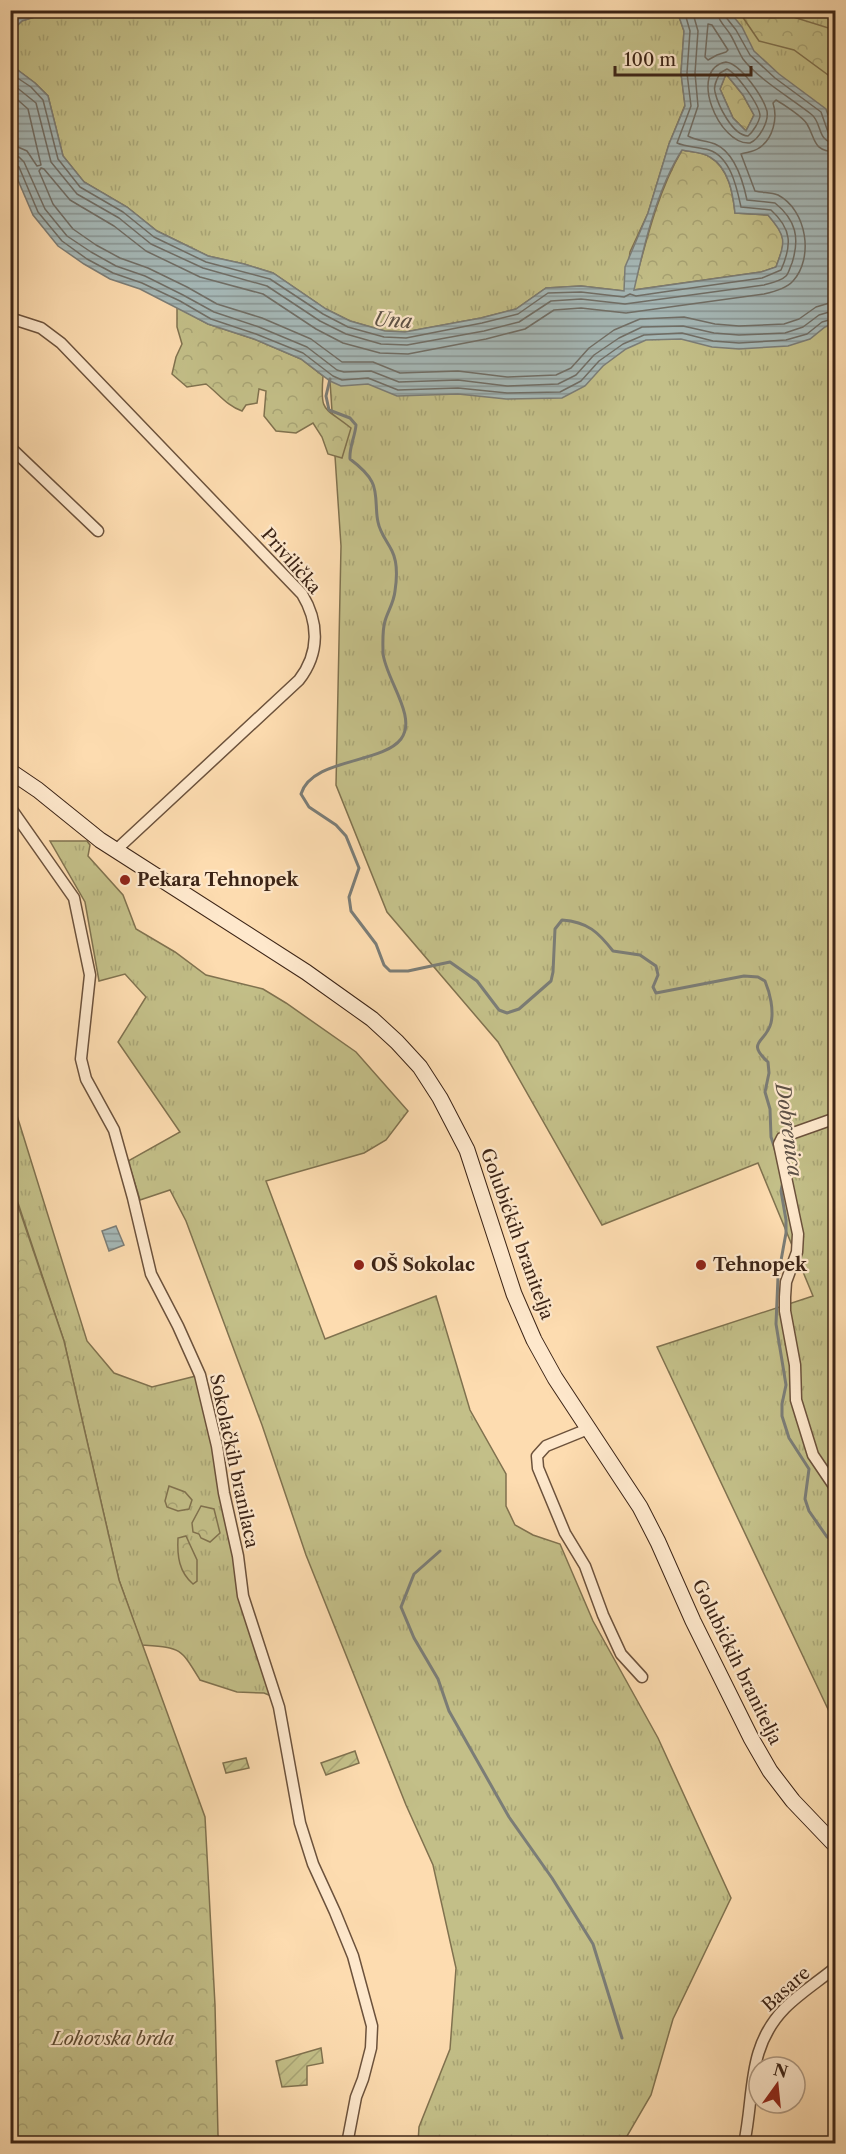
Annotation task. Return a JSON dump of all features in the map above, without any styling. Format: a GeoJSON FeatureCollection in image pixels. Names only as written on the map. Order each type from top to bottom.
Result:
{"type":"FeatureCollection","features":[{"type":"Feature","properties":{"kind":"street","name":"Privilička"},"geometry":{"type":"LineString","coordinates":[[10,318],[41,328],[61,343],[302,594],[313,616],[315,630],[311,658],[307,670],[299,680],[116,850]]}},
{"type":"Feature","properties":{"kind":"street"},"geometry":{"type":"LineString","coordinates":[[10,447],[98,531]]}},
{"type":"Feature","properties":{"kind":"street","name":"Golubićkih branitelja"},"geometry":{"type":"LineString","coordinates":[[10,771],[38,790],[77,824],[306,972],[372,1019],[420,1067],[467,1150],[514,1294],[534,1340],[555,1378],[640,1507],[693,1621],[751,1738],[770,1771],[793,1801],[836,1846]]}},
{"type":"Feature","properties":{"kind":"street","name":"Sokolačkih branilaca"},"geometry":{"type":"LineString","coordinates":[[10,807],[74,898],[90,975],[81,1059],[86,1079],[114,1130],[133,1198],[150,1274],[178,1326],[200,1376],[217,1446],[224,1493],[238,1556],[243,1596],[279,1707],[300,1823],[313,1864],[336,1912],[352,1956],[372,2026],[371,2048],[356,2097],[347,2144]]}},
{"type":"Feature","properties":{"kind":"street"},"geometry":{"type":"LineString","coordinates":[[836,1118],[785,1136],[779,1144],[798,1234],[797,1252],[786,1282],[785,1297],[785,1311],[795,1365],[796,1400],[813,1455],[836,1490]]}},
{"type":"Feature","properties":{"kind":"street"},"geometry":{"type":"LineString","coordinates":[[588,1429],[546,1446],[537,1456],[538,1467],[565,1533],[585,1566],[603,1615],[621,1654],[642,1677]]}},
{"type":"Feature","properties":{"kind":"street","name":"Basare"},"geometry":{"type":"LineString","coordinates":[[744,2144],[756,2062],[762,2039],[786,2006],[836,1967]]}},
{"type":"Feature","properties":{"kind":"green space"},"geometry":{"type":"Polygon","coordinates":[[[54,11],[677,11],[684,31],[681,73],[685,105],[669,144],[648,213],[630,252],[625,291],[581,286],[546,288],[516,309],[405,332],[385,331],[350,321],[326,309],[273,273],[208,256],[157,231],[127,207],[84,182],[63,156],[48,96],[11,65],[11,32],[21,21],[54,11]]]}},
{"type":"Feature","properties":{"kind":"green space"},"geometry":{"type":"Polygon","coordinates":[[[726,11],[835,11],[835,151],[747,55],[726,11]]]}},
{"type":"Feature","properties":{"kind":"green space"},"geometry":{"type":"Polygon","coordinates":[[[755,11],[774,11],[835,30],[835,80],[794,50],[759,41],[742,16],[755,11]]]}},
{"type":"Feature","properties":{"kind":"green space"},"geometry":{"type":"Polygon","coordinates":[[[726,74],[743,95],[754,115],[746,131],[733,118],[720,89],[726,74]]]}},
{"type":"Feature","properties":{"kind":"green space"},"geometry":{"type":"Polygon","coordinates":[[[682,150],[707,155],[722,168],[731,190],[735,213],[768,215],[774,222],[783,239],[782,251],[776,267],[761,272],[633,290],[659,201],[682,150]]]}},
{"type":"Feature","properties":{"kind":"green space"},"geometry":{"type":"Polygon","coordinates":[[[177,307],[208,324],[254,339],[301,359],[323,376],[323,403],[329,412],[351,428],[342,458],[328,454],[322,437],[313,423],[296,433],[276,431],[264,416],[266,391],[259,389],[257,403],[246,405],[242,411],[227,403],[206,384],[187,387],[172,374],[182,344],[177,327],[177,307]]]}},
{"type":"Feature","properties":{"kind":"green space"},"geometry":{"type":"Polygon","coordinates":[[[835,323],[835,1724],[657,1347],[813,1296],[758,1163],[602,1225],[498,1042],[387,912],[336,785],[341,546],[330,381],[502,380],[609,342],[835,323]]]}},
{"type":"Feature","properties":{"kind":"green space"},"geometry":{"type":"Polygon","coordinates":[[[50,841],[87,841],[90,845],[88,856],[123,895],[136,929],[175,952],[206,975],[263,989],[286,1003],[356,1052],[408,1111],[386,1140],[364,1153],[266,1181],[325,1339],[436,1296],[470,1410],[506,1474],[506,1506],[515,1525],[533,1535],[560,1544],[593,1621],[658,1738],[731,1898],[673,2019],[651,2095],[623,2143],[418,2143],[419,2127],[450,2049],[456,1968],[433,1865],[406,1805],[306,1555],[262,1425],[186,1221],[170,1190],[140,1200],[128,1161],[180,1132],[118,1042],[146,997],[125,974],[99,981],[85,902],[50,841]]]}},
{"type":"Feature","properties":{"kind":"green space"},"geometry":{"type":"Polygon","coordinates":[[[10,1093],[87,1341],[114,1373],[152,1387],[200,1375],[239,1572],[276,1698],[264,1693],[237,1692],[200,1680],[188,1661],[178,1651],[165,1647],[142,1645],[119,1580],[64,1341],[11,1182],[10,1093]]]}},
{"type":"Feature","properties":{"kind":"green space","name":"Lohovska brda"},"geometry":{"type":"Polygon","coordinates":[[[10,1182],[64,1341],[119,1580],[205,1817],[215,2005],[218,2135],[221,2143],[11,2143],[10,1182]]]}},
{"type":"Feature","properties":{"kind":"green space"},"geometry":{"type":"Polygon","coordinates":[[[169,1486],[185,1492],[192,1500],[189,1509],[178,1511],[167,1507],[165,1501],[169,1486]]]}},
{"type":"Feature","properties":{"kind":"green space"},"geometry":{"type":"Polygon","coordinates":[[[201,1506],[214,1509],[220,1533],[210,1542],[193,1532],[192,1523],[201,1506]]]}},
{"type":"Feature","properties":{"kind":"green space"},"geometry":{"type":"Polygon","coordinates":[[[186,1536],[197,1560],[197,1581],[193,1584],[182,1569],[178,1551],[178,1538],[186,1536]]]}},
{"type":"Feature","properties":{"kind":"green space"},"geometry":{"type":"Polygon","coordinates":[[[355,1751],[359,1763],[326,1775],[321,1763],[355,1751]]]}},
{"type":"Feature","properties":{"kind":"green space"},"geometry":{"type":"Polygon","coordinates":[[[246,1758],[249,1768],[226,1773],[223,1763],[246,1758]]]}},
{"type":"Feature","properties":{"kind":"green space"},"geometry":{"type":"Polygon","coordinates":[[[321,2048],[323,2063],[307,2066],[307,2085],[282,2087],[276,2061],[321,2048]]]}},
{"type":"Feature","properties":{"kind":"water"},"geometry":{"type":"Polygon","coordinates":[[[11,10],[54,11],[22,21],[11,32],[11,10]]]}},
{"type":"Feature","properties":{"kind":"water"},"geometry":{"type":"Polygon","coordinates":[[[677,11],[729,11],[742,27],[754,51],[779,74],[826,109],[836,139],[835,323],[825,327],[810,339],[788,346],[739,349],[712,347],[681,339],[646,340],[626,349],[603,366],[585,386],[562,398],[506,399],[458,394],[397,396],[368,384],[341,386],[330,381],[301,359],[254,339],[208,324],[140,289],[110,279],[84,264],[58,246],[33,215],[11,164],[11,65],[48,96],[63,156],[84,182],[127,207],[157,231],[208,256],[273,273],[326,309],[350,321],[385,331],[405,332],[516,309],[546,288],[581,286],[624,291],[625,267],[648,213],[669,144],[685,106],[681,73],[684,31],[677,11]],[[726,74],[720,89],[733,118],[746,131],[754,115],[743,95],[726,74]],[[682,150],[658,200],[634,290],[761,272],[776,267],[783,244],[781,234],[768,215],[735,213],[731,190],[722,168],[707,155],[682,150]]]}},
{"type":"Feature","properties":{"kind":"water"},"geometry":{"type":"Polygon","coordinates":[[[116,1226],[124,1245],[109,1251],[102,1231],[116,1226]]]}},
{"type":"Feature","properties":{"kind":"waterway","name":"Dobrenica"},"geometry":{"type":"LineString","coordinates":[[330,379],[326,396],[329,410],[350,418],[356,425],[350,459],[365,472],[372,482],[379,526],[395,560],[396,586],[384,625],[383,653],[406,720],[401,739],[392,747],[332,767],[308,782],[301,794],[309,807],[336,825],[346,836],[359,868],[349,897],[351,911],[376,944],[384,965],[390,971],[408,971],[450,962],[477,981],[499,1010],[507,1013],[519,1009],[551,981],[555,929],[562,920],[579,923],[592,929],[613,951],[640,955],[656,966],[658,975],[653,987],[656,993],[744,976],[758,977],[765,981],[771,1002],[772,1018],[768,1030],[759,1042],[758,1050],[768,1062],[769,1073],[765,1092],[770,1109],[771,1137],[777,1155]]}},
{"type":"Feature","properties":{"kind":"waterway","name":"Dobrenica"},"geometry":{"type":"LineString","coordinates":[[783,1181],[781,1191],[786,1233],[778,1277],[776,1324],[786,1385],[782,1416],[789,1438],[809,1469],[805,1499],[809,1511],[827,1537],[836,1540]]}},
{"type":"Feature","properties":{"kind":"waterway"},"geometry":{"type":"LineString","coordinates":[[440,1551],[414,1574],[401,1607],[414,1638],[438,1679],[449,1711],[509,1817],[552,1878],[593,1944],[622,2038]]}},
{"type":"Feature","properties":{"kind":"place","name":"Pekara Tehnopek"},"geometry":{"type":"Point","coordinates":[125,880]}},
{"type":"Feature","properties":{"kind":"place","name":"OŠ Sokolac"},"geometry":{"type":"Point","coordinates":[359,1265]}},
{"type":"Feature","properties":{"kind":"place","name":"Tehnopek"},"geometry":{"type":"Point","coordinates":[701,1265]}},
{"type":"Feature","properties":{"kind":"water label","name":"Una"},"geometry":{"type":"Point","coordinates":[393,320]}}]}
